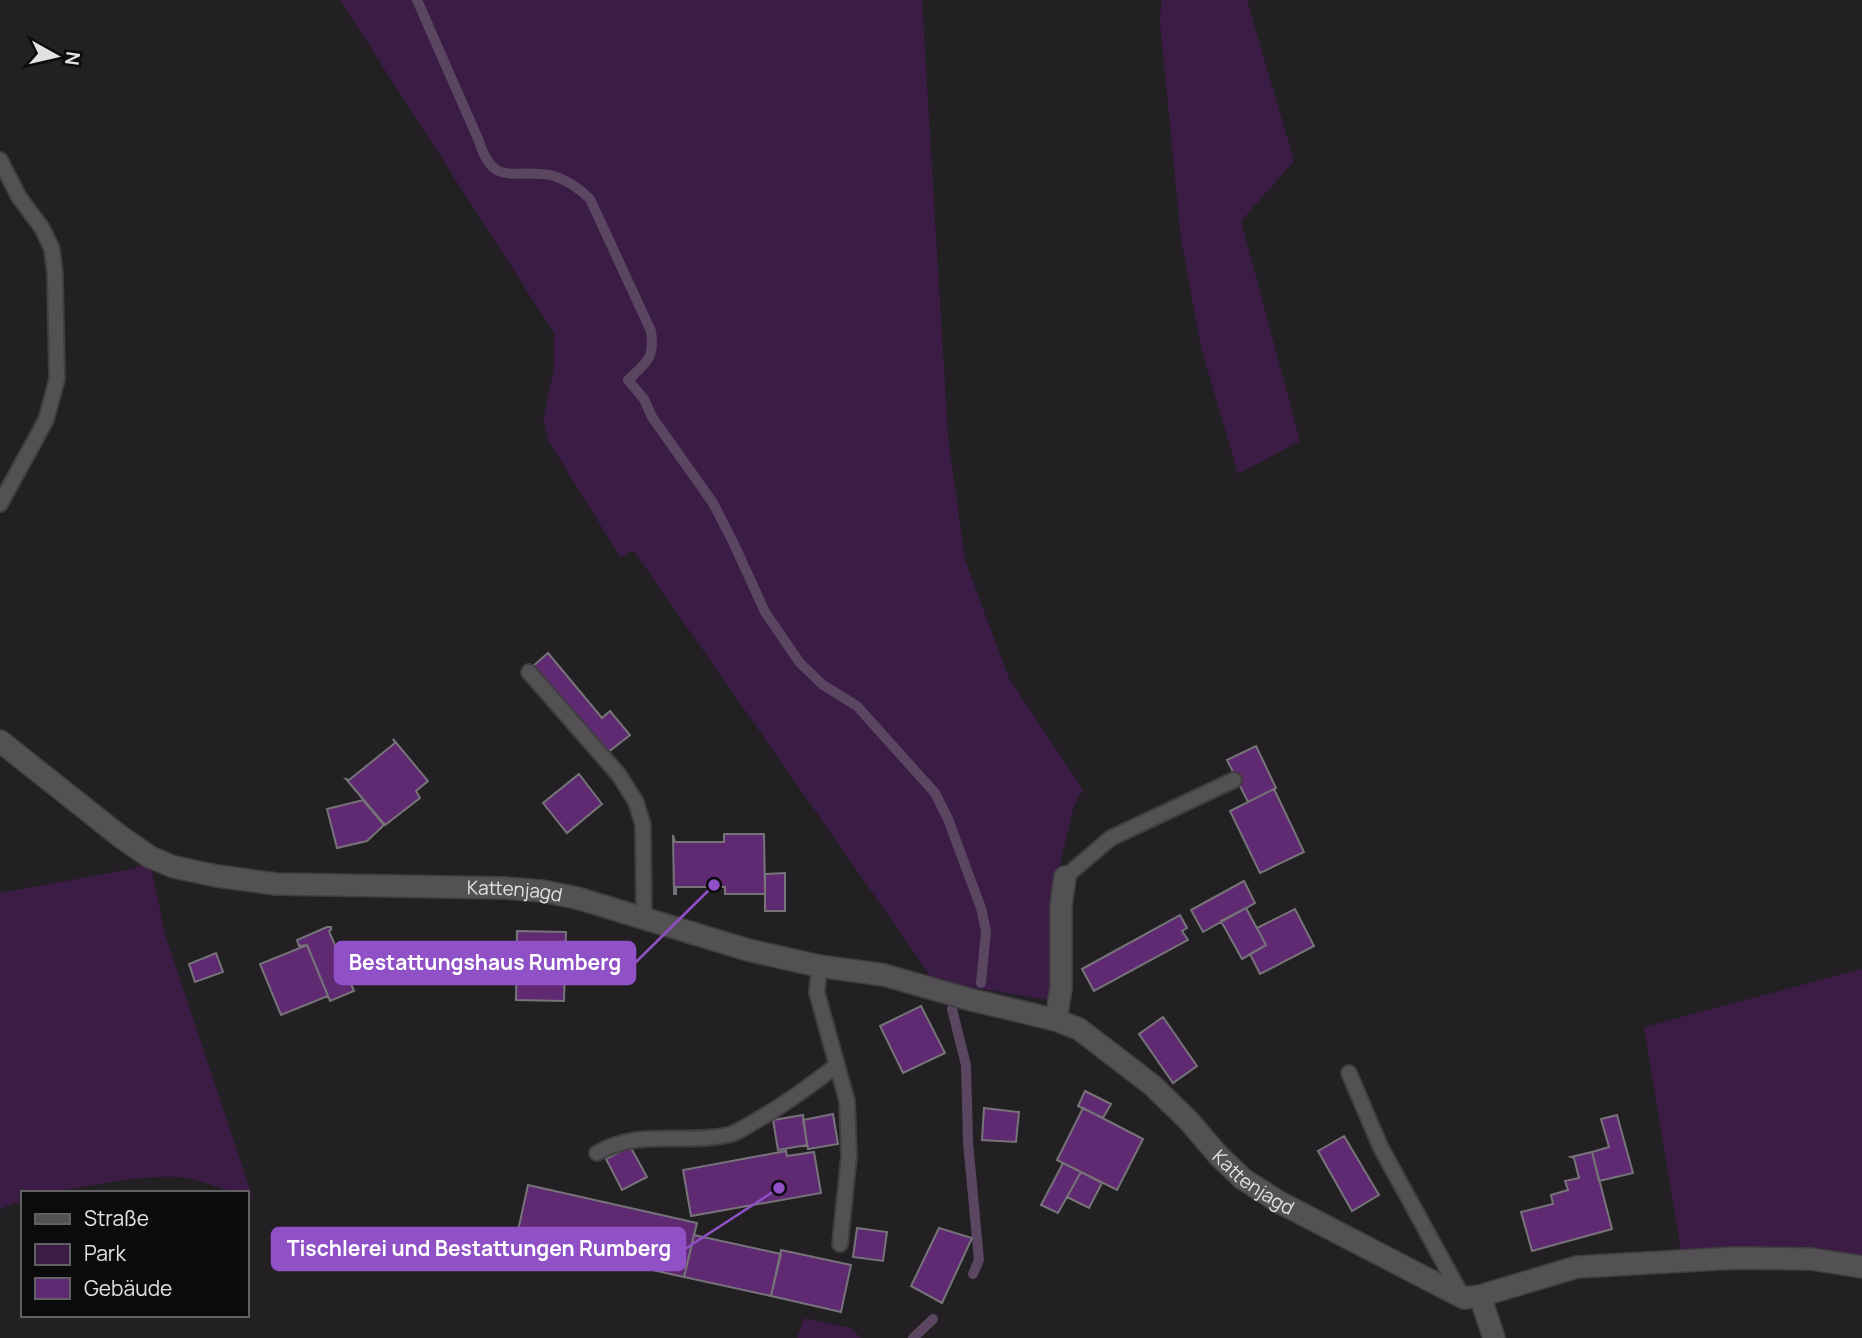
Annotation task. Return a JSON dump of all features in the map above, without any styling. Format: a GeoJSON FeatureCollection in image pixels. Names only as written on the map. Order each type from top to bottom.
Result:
{"type":"FeatureCollection","features":[{"type":"Feature","properties":{"kind":"street","name":"Kattenjagd"},"geometry":{"type":"LineString","coordinates":[[0,741],[121,836],[150,857],[174,867],[276,884],[542,891],[577,898],[748,950],[819,966],[884,975],[1056,1020],[1079,1029],[1153,1085],[1189,1121],[1217,1155],[1243,1179],[1279,1202],[1472,1297]]}},
{"type":"Feature","properties":{"kind":"street"},"geometry":{"type":"LineString","coordinates":[[1056,1020],[1061,988],[1061,906],[1065,877]]}},
{"type":"Feature","properties":{"kind":"street"},"geometry":{"type":"LineString","coordinates":[[1493,1338],[1472,1297],[1577,1267],[1735,1258],[1811,1259],[1862,1267]]}},
{"type":"Feature","properties":{"kind":"lane"},"geometry":{"type":"LineString","coordinates":[[0,160],[19,197],[42,228],[52,249],[57,379],[46,420],[0,504]]}},
{"type":"Feature","properties":{"kind":"lane"},"geometry":{"type":"LineString","coordinates":[[529,671],[619,775],[636,802],[643,825],[644,918]]}},
{"type":"Feature","properties":{"kind":"lane"},"geometry":{"type":"LineString","coordinates":[[1065,877],[1111,838],[1234,780]]}},
{"type":"Feature","properties":{"kind":"lane"},"geometry":{"type":"LineString","coordinates":[[819,966],[817,993],[847,1101],[849,1156],[840,1244]]}},
{"type":"Feature","properties":{"kind":"lane"},"geometry":{"type":"LineString","coordinates":[[597,1153],[611,1145],[643,1138],[709,1138],[732,1135],[791,1100],[837,1065]]}},
{"type":"Feature","properties":{"kind":"lane"},"geometry":{"type":"LineString","coordinates":[[1349,1073],[1381,1147],[1472,1297]]}},
{"type":"Feature","properties":{"kind":"green space"},"geometry":{"type":"Polygon","coordinates":[[[340,0],[922,0],[948,436],[965,560],[1009,678],[1083,790],[1074,806],[1055,885],[1049,1000],[934,981],[633,550],[621,558],[549,442],[543,420],[554,368],[554,333],[340,0]]]}},
{"type":"Feature","properties":{"kind":"green space"},"geometry":{"type":"Polygon","coordinates":[[[1161,0],[1247,0],[1294,161],[1241,221],[1300,441],[1238,474],[1201,347],[1181,239],[1160,23],[1161,0]]]}},
{"type":"Feature","properties":{"kind":"green space"},"geometry":{"type":"Polygon","coordinates":[[[150,861],[165,934],[253,1198],[248,1196],[248,1191],[229,1191],[188,1178],[159,1177],[62,1190],[21,1191],[21,1201],[0,1209],[0,893],[132,869],[150,861]]]}},
{"type":"Feature","properties":{"kind":"green space"},"geometry":{"type":"Polygon","coordinates":[[[1862,969],[1862,1258],[1681,1251],[1644,1027],[1862,969]]]}},
{"type":"Feature","properties":{"kind":"green space"},"geometry":{"type":"Polygon","coordinates":[[[804,1318],[851,1328],[861,1338],[797,1338],[804,1318]]]}},
{"type":"Feature","properties":{"kind":"building"},"geometry":{"type":"Polygon","coordinates":[[[548,653],[602,718],[610,711],[630,735],[607,753],[533,666],[548,653]]]}},
{"type":"Feature","properties":{"kind":"building"},"geometry":{"type":"Polygon","coordinates":[[[393,739],[428,781],[416,791],[420,798],[385,825],[346,779],[349,780],[395,743],[393,739]]]}},
{"type":"Feature","properties":{"kind":"building"},"geometry":{"type":"Polygon","coordinates":[[[1256,746],[1276,788],[1248,802],[1227,760],[1256,746]]]}},
{"type":"Feature","properties":{"kind":"building"},"geometry":{"type":"Polygon","coordinates":[[[579,774],[602,804],[567,833],[543,803],[579,774]]]}},
{"type":"Feature","properties":{"kind":"building"},"geometry":{"type":"Polygon","coordinates":[[[1274,789],[1304,852],[1260,873],[1230,811],[1274,789]]]}},
{"type":"Feature","properties":{"kind":"building"},"geometry":{"type":"Polygon","coordinates":[[[363,800],[384,825],[367,841],[337,848],[327,809],[363,800]]]}},
{"type":"Feature","properties":{"kind":"building"},"geometry":{"type":"Polygon","coordinates":[[[724,834],[764,834],[765,894],[725,894],[725,887],[676,887],[674,894],[673,835],[675,842],[724,842],[724,834]]]}},
{"type":"Feature","properties":{"kind":"building"},"geometry":{"type":"Polygon","coordinates":[[[785,873],[785,911],[765,911],[765,874],[785,873]]]}},
{"type":"Feature","properties":{"kind":"building"},"geometry":{"type":"Polygon","coordinates":[[[1244,881],[1255,903],[1203,932],[1191,910],[1244,881]]]}},
{"type":"Feature","properties":{"kind":"building"},"geometry":{"type":"Polygon","coordinates":[[[1246,908],[1266,945],[1242,959],[1221,921],[1246,908]]]}},
{"type":"Feature","properties":{"kind":"building"},"geometry":{"type":"Polygon","coordinates":[[[1295,909],[1314,946],[1260,974],[1250,954],[1266,945],[1257,928],[1295,909]]]}},
{"type":"Feature","properties":{"kind":"building"},"geometry":{"type":"Polygon","coordinates":[[[1180,915],[1187,928],[1182,931],[1188,940],[1094,991],[1082,969],[1180,915]]]}},
{"type":"Feature","properties":{"kind":"building"},"geometry":{"type":"Polygon","coordinates":[[[331,927],[329,931],[354,991],[330,1001],[307,945],[299,946],[297,940],[331,927]]]}},
{"type":"Feature","properties":{"kind":"building"},"geometry":{"type":"Polygon","coordinates":[[[517,931],[566,932],[564,1001],[516,1000],[517,931]]]}},
{"type":"Feature","properties":{"kind":"building"},"geometry":{"type":"Polygon","coordinates":[[[307,945],[328,996],[281,1015],[260,964],[307,945]]]}},
{"type":"Feature","properties":{"kind":"building"},"geometry":{"type":"Polygon","coordinates":[[[467,949],[516,950],[516,984],[466,983],[467,949]]]}},
{"type":"Feature","properties":{"kind":"building"},"geometry":{"type":"Polygon","coordinates":[[[216,953],[223,972],[195,982],[189,964],[216,953]]]}},
{"type":"Feature","properties":{"kind":"building"},"geometry":{"type":"Polygon","coordinates":[[[921,1006],[945,1053],[903,1073],[880,1026],[921,1006]]]}},
{"type":"Feature","properties":{"kind":"building"},"geometry":{"type":"Polygon","coordinates":[[[1163,1017],[1197,1066],[1173,1083],[1139,1034],[1163,1017]]]}},
{"type":"Feature","properties":{"kind":"building"},"geometry":{"type":"Polygon","coordinates":[[[1085,1091],[1111,1104],[1103,1118],[1078,1106],[1085,1091]]]}},
{"type":"Feature","properties":{"kind":"building"},"geometry":{"type":"Polygon","coordinates":[[[984,1108],[1019,1112],[1016,1142],[982,1140],[984,1108]]]}},
{"type":"Feature","properties":{"kind":"building"},"geometry":{"type":"Polygon","coordinates":[[[1083,1108],[1143,1139],[1117,1190],[1057,1160],[1083,1108]]]}},
{"type":"Feature","properties":{"kind":"building"},"geometry":{"type":"Polygon","coordinates":[[[833,1114],[838,1144],[808,1149],[803,1120],[833,1114]]]}},
{"type":"Feature","properties":{"kind":"building"},"geometry":{"type":"Polygon","coordinates":[[[803,1115],[807,1145],[778,1150],[773,1120],[803,1115]]]}},
{"type":"Feature","properties":{"kind":"building"},"geometry":{"type":"Polygon","coordinates":[[[1617,1115],[1633,1173],[1599,1181],[1592,1152],[1609,1147],[1601,1119],[1617,1115]]]}},
{"type":"Feature","properties":{"kind":"building"},"geometry":{"type":"Polygon","coordinates":[[[1344,1136],[1379,1195],[1352,1211],[1318,1151],[1344,1136]]]}},
{"type":"Feature","properties":{"kind":"building"},"geometry":{"type":"Polygon","coordinates":[[[630,1146],[647,1177],[622,1190],[606,1159],[630,1146]]]}},
{"type":"Feature","properties":{"kind":"building"},"geometry":{"type":"Polygon","coordinates":[[[786,1151],[787,1156],[814,1152],[821,1193],[691,1216],[683,1170],[786,1151]]]}},
{"type":"Feature","properties":{"kind":"building"},"geometry":{"type":"Polygon","coordinates":[[[1592,1152],[1612,1229],[1532,1251],[1521,1212],[1553,1204],[1551,1195],[1568,1190],[1565,1181],[1579,1178],[1574,1158],[1571,1157],[1592,1152]]]}},
{"type":"Feature","properties":{"kind":"building"},"geometry":{"type":"Polygon","coordinates":[[[1063,1163],[1081,1172],[1058,1213],[1041,1205],[1063,1163]]]}},
{"type":"Feature","properties":{"kind":"building"},"geometry":{"type":"Polygon","coordinates":[[[1081,1172],[1102,1183],[1089,1208],[1067,1197],[1081,1172]]]}},
{"type":"Feature","properties":{"kind":"building"},"geometry":{"type":"Polygon","coordinates":[[[528,1185],[697,1223],[684,1277],[516,1240],[528,1185]]]}},
{"type":"Feature","properties":{"kind":"building"},"geometry":{"type":"Polygon","coordinates":[[[857,1228],[887,1232],[883,1261],[853,1257],[857,1228]]]}},
{"type":"Feature","properties":{"kind":"building"},"geometry":{"type":"Polygon","coordinates":[[[939,1228],[972,1238],[942,1303],[911,1286],[939,1228]]]}},
{"type":"Feature","properties":{"kind":"building"},"geometry":{"type":"Polygon","coordinates":[[[694,1235],[781,1254],[771,1296],[684,1277],[694,1235]]]}},
{"type":"Feature","properties":{"kind":"building"},"geometry":{"type":"Polygon","coordinates":[[[781,1250],[851,1265],[841,1312],[771,1296],[781,1250]]]}},
{"type":"Feature","properties":{"kind":"waterway"},"geometry":{"type":"LineString","coordinates":[[417,0],[485,156],[492,166],[509,174],[554,176],[565,180],[590,199],[651,331],[652,348],[648,359],[628,380],[644,399],[652,417],[713,503],[765,612],[800,663],[823,685],[857,706],[935,793],[948,819],[981,908],[986,931],[981,983]]}},
{"type":"Feature","properties":{"kind":"waterway"},"geometry":{"type":"LineString","coordinates":[[952,1009],[966,1065],[968,1142],[979,1260],[973,1274]]}},
{"type":"Feature","properties":{"kind":"waterway"},"geometry":{"type":"LineString","coordinates":[[913,1338],[933,1319]]}},
{"type":"Feature","properties":{"kind":"place","name":"Bestattungshaus Rumberg"},"geometry":{"type":"Point","coordinates":[714,885]}},
{"type":"Feature","properties":{"kind":"place","name":"Tischlerei und Bestattungen Rumberg"},"geometry":{"type":"Point","coordinates":[779,1188]}}]}
